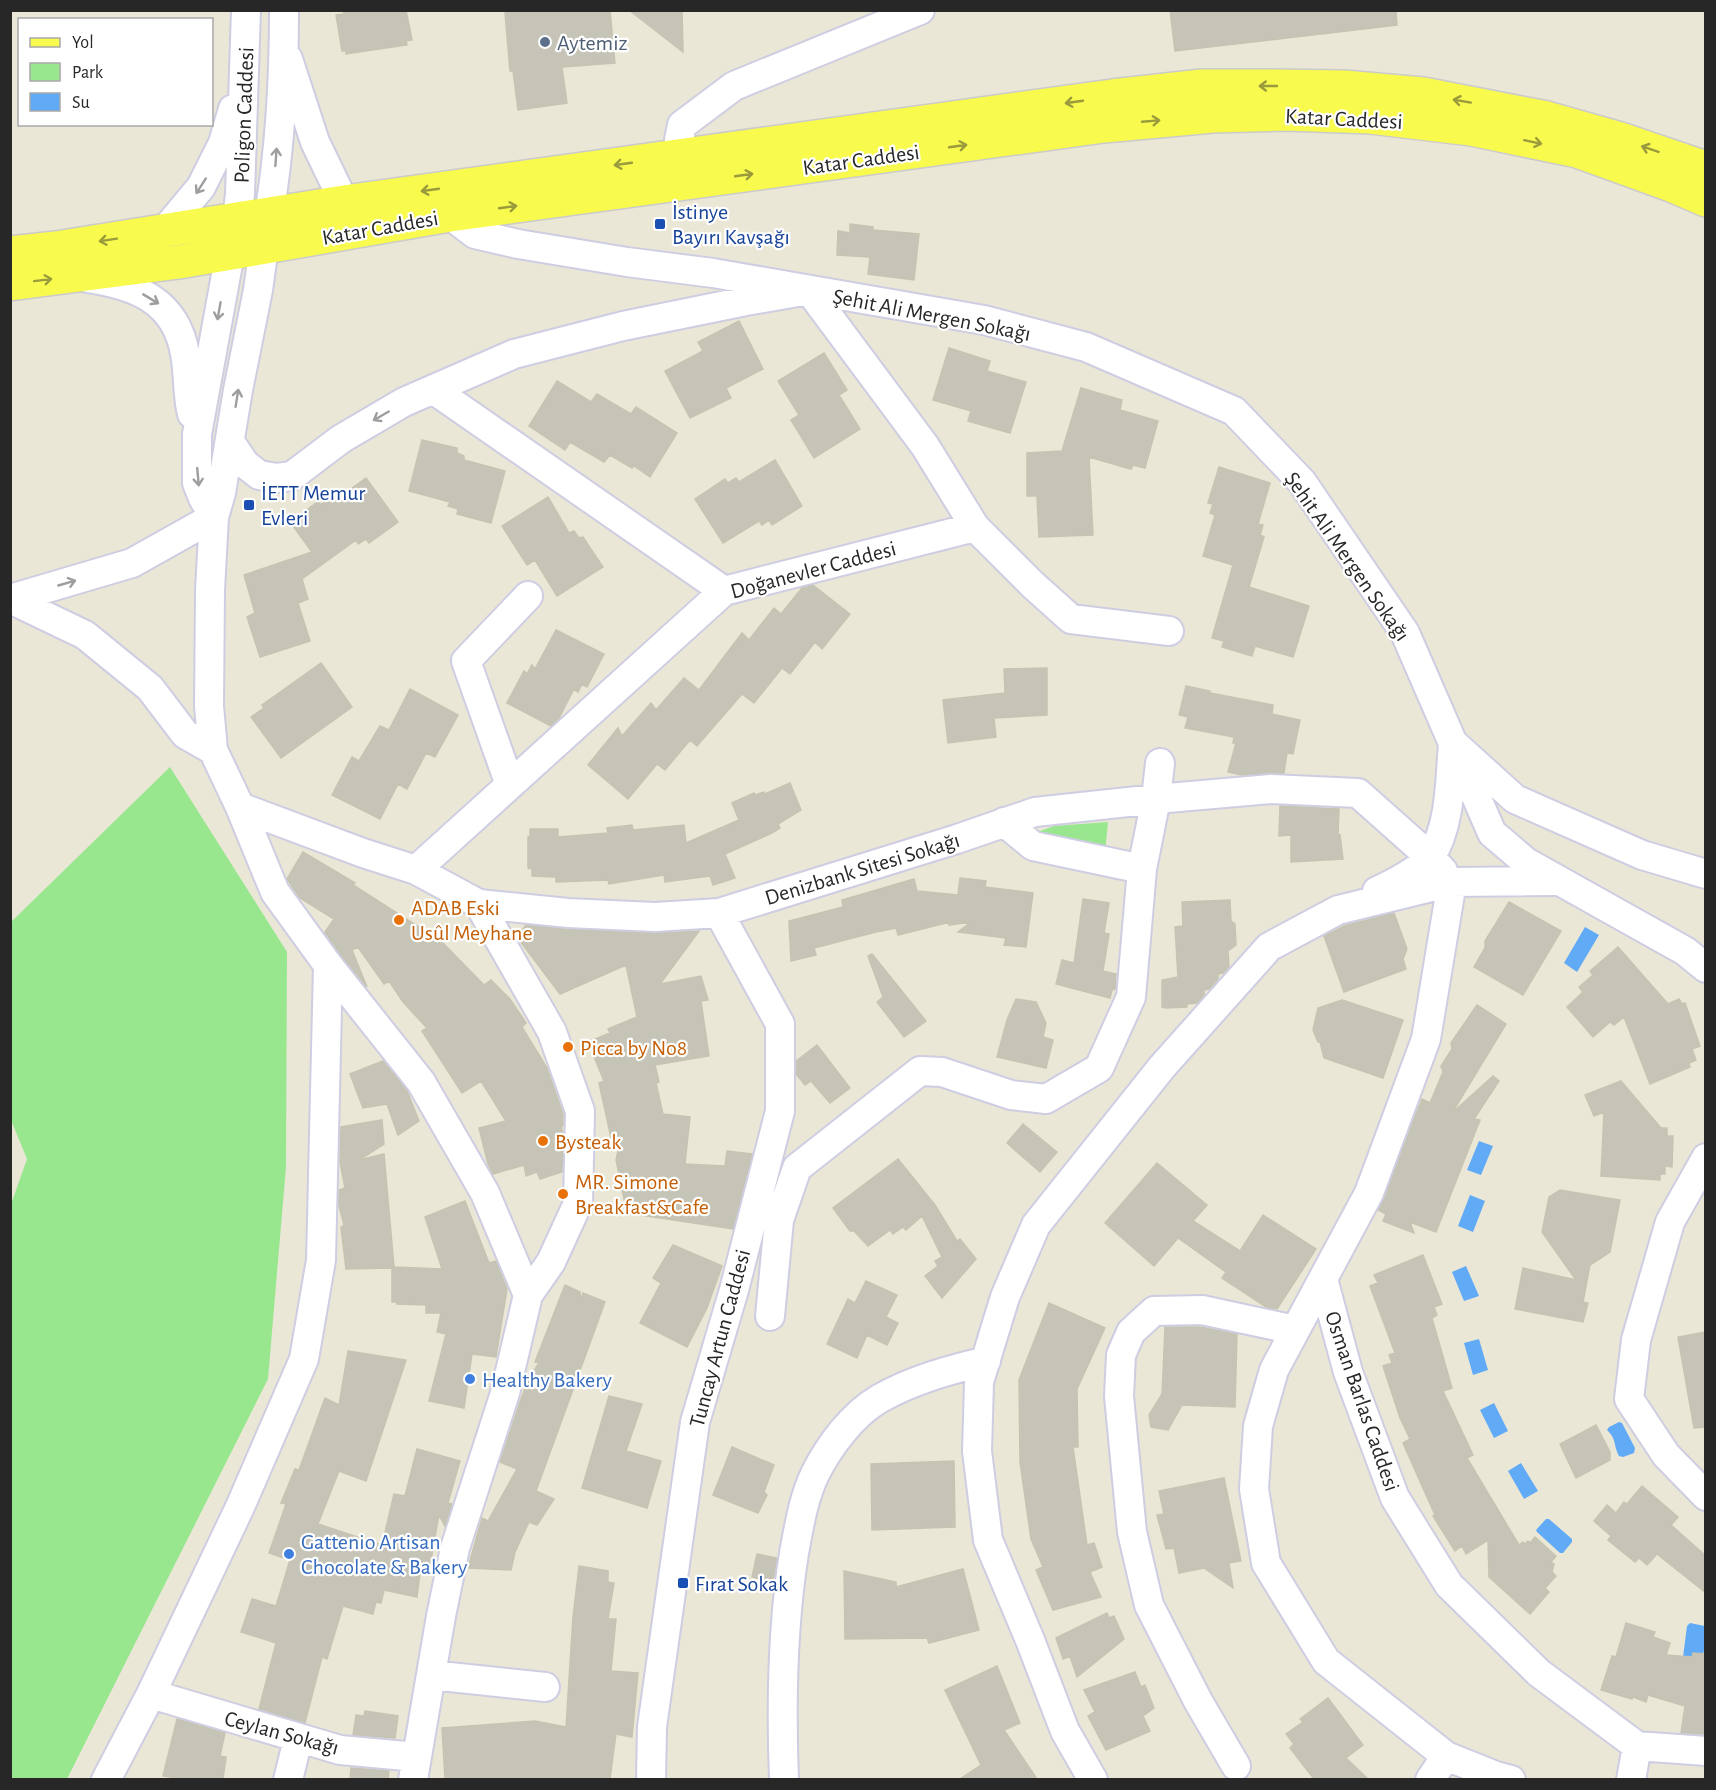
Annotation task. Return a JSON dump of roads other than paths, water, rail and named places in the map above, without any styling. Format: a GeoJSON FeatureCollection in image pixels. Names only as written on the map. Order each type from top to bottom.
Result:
{"type":"FeatureCollection","features":[{"type":"Feature","properties":{"kind":"main road","name":"Katar Caddesi"},"geometry":{"type":"LineString","coordinates":[[10,284],[76,277],[230,253],[450,215],[683,170],[1112,96],[1202,86],[1344,87],[1412,93],[1547,118],[1620,139],[1706,168]]}},
{"type":"Feature","properties":{"kind":"main road","name":"Katar Caddesi"},"geometry":{"type":"LineString","coordinates":[[10,254],[344,202],[1213,116],[1286,114],[1370,117],[1481,131],[1577,151],[1706,200]]}},
{"type":"Feature","properties":{"kind":"main road"},"geometry":{"type":"LineString","coordinates":[[264,247],[263,233],[269,215]]}},
{"type":"Feature","properties":{"kind":"main road"},"geometry":{"type":"LineString","coordinates":[[230,253],[237,219]]}},
{"type":"Feature","properties":{"kind":"street","name":"Poligon Caddesi"},"geometry":{"type":"LineString","coordinates":[[237,219],[240,194],[246,10]]}},
{"type":"Feature","properties":{"kind":"street","name":"Poligon Caddesi"},"geometry":{"type":"LineString","coordinates":[[269,215],[274,188],[284,46],[284,10]]}},
{"type":"Feature","properties":{"kind":"street"},"geometry":{"type":"LineString","coordinates":[[683,170],[679,141],[682,125],[734,86],[920,10]]}},
{"type":"Feature","properties":{"kind":"street"},"geometry":{"type":"LineString","coordinates":[[284,46],[315,142],[344,202]]}},
{"type":"Feature","properties":{"kind":"street"},"geometry":{"type":"LineString","coordinates":[[165,230],[201,187],[213,166],[223,143],[244,73]]}},
{"type":"Feature","properties":{"kind":"street","name":"Şehit Ali Mergen Sokağı"},"geometry":{"type":"LineString","coordinates":[[450,215],[475,234],[518,244],[984,320],[1086,347],[1234,411],[1302,482],[1405,633],[1492,833],[1526,862],[1685,951],[1706,968]]}},
{"type":"Feature","properties":{"kind":"street"},"geometry":{"type":"LineString","coordinates":[[264,247],[221,493],[214,517],[209,660],[209,706],[213,750],[240,807],[275,892],[328,965],[421,1082],[485,1193],[528,1295]]}},
{"type":"Feature","properties":{"kind":"street"},"geometry":{"type":"LineString","coordinates":[[214,517],[202,498],[197,483],[197,434],[230,253]]}},
{"type":"Feature","properties":{"kind":"street"},"geometry":{"type":"LineString","coordinates":[[76,277],[104,280],[130,287],[158,301],[168,313],[178,331],[185,352],[189,404],[197,434]]}},
{"type":"Feature","properties":{"kind":"street"},"geometry":{"type":"LineString","coordinates":[[230,442],[244,464],[259,475],[277,478],[292,476],[341,439],[404,402],[513,354],[634,324],[809,290],[925,446],[975,527],[1033,585],[1071,618],[1169,632]]}},
{"type":"Feature","properties":{"kind":"street"},"geometry":{"type":"LineString","coordinates":[[434,390],[723,591]]}},
{"type":"Feature","properties":{"kind":"street"},"geometry":{"type":"LineString","coordinates":[[10,599],[132,563],[214,517]]}},
{"type":"Feature","properties":{"kind":"street","name":"Doğanevler Caddesi"},"geometry":{"type":"LineString","coordinates":[[416,870],[723,591],[975,527]]}},
{"type":"Feature","properties":{"kind":"street"},"geometry":{"type":"LineString","coordinates":[[510,785],[466,662],[528,596]]}},
{"type":"Feature","properties":{"kind":"street"},"geometry":{"type":"LineString","coordinates":[[10,599],[85,635],[150,688],[185,734],[213,750]]}},
{"type":"Feature","properties":{"kind":"street"},"geometry":{"type":"LineString","coordinates":[[1093,1779],[1065,1731],[988,1540],[977,1451],[979,1382],[1005,1298],[1036,1225],[1162,1067],[1269,947],[1396,882],[1431,857],[1446,820],[1453,743]]}},
{"type":"Feature","properties":{"kind":"street"},"geometry":{"type":"LineString","coordinates":[[1453,743],[1515,799],[1642,855],[1706,874]]}},
{"type":"Feature","properties":{"kind":"street"},"geometry":{"type":"LineString","coordinates":[[770,1316],[779,1220],[797,1168],[920,1071],[942,1072],[1011,1095],[1046,1099],[1099,1068],[1131,997],[1142,869],[1156,799],[1160,763]]}},
{"type":"Feature","properties":{"kind":"street","name":"Denizbank Sitesi Sokağı"},"geometry":{"type":"LineString","coordinates":[[479,904],[568,913],[655,917],[719,913],[957,839],[1035,812],[1271,789],[1358,793],[1431,857],[1452,882]]}},
{"type":"Feature","properties":{"kind":"street"},"geometry":{"type":"LineString","coordinates":[[240,807],[363,853],[416,870],[479,904],[552,1032],[580,1111],[578,1203],[551,1262],[528,1295],[505,1393],[455,1548],[415,1768]]}},
{"type":"Feature","properties":{"kind":"street"},"geometry":{"type":"LineString","coordinates":[[1004,822],[1033,846],[1142,869]]}},
{"type":"Feature","properties":{"kind":"street"},"geometry":{"type":"LineString","coordinates":[[1338,910],[1452,882],[1528,880],[1560,882]]}},
{"type":"Feature","properties":{"kind":"street","name":"Osman Barlas Caddesi"},"geometry":{"type":"LineString","coordinates":[[1452,882],[1426,1039],[1369,1193],[1274,1370],[1258,1426],[1254,1489],[1266,1563],[1326,1661],[1446,1756],[1496,1776],[1511,1779]]}},
{"type":"Feature","properties":{"kind":"street","name":"Tuncay Artun Caddesi"},"geometry":{"type":"LineString","coordinates":[[651,1779],[652,1727],[695,1422],[734,1290],[780,1111],[780,1024],[719,913]]}},
{"type":"Feature","properties":{"kind":"street"},"geometry":{"type":"LineString","coordinates":[[106,1779],[151,1694],[240,1507],[304,1359],[321,1260],[328,965]]}},
{"type":"Feature","properties":{"kind":"street"},"geometry":{"type":"LineString","coordinates":[[1706,1158],[1670,1222],[1636,1340],[1629,1399],[1666,1455],[1706,1496]]}},
{"type":"Feature","properties":{"kind":"street"},"geometry":{"type":"LineString","coordinates":[[762,1174],[792,1182]]}},
{"type":"Feature","properties":{"kind":"street","name":"Osman Barlas Caddesi"},"geometry":{"type":"LineString","coordinates":[[1323,1279],[1348,1372],[1395,1498],[1449,1585],[1539,1673],[1637,1746]]}},
{"type":"Feature","properties":{"kind":"street"},"geometry":{"type":"LineString","coordinates":[[1236,1766],[1198,1701],[1149,1605],[1132,1532],[1119,1396],[1122,1355],[1131,1332],[1154,1311],[1202,1310],[1295,1330]]}},
{"type":"Feature","properties":{"kind":"street"},"geometry":{"type":"LineString","coordinates":[[784,1779],[783,1670],[786,1619],[800,1518],[814,1476],[826,1454],[842,1434],[859,1415],[879,1399],[934,1374],[986,1361]]}},
{"type":"Feature","properties":{"kind":"street"},"geometry":{"type":"LineString","coordinates":[[431,1675],[545,1687]]}},
{"type":"Feature","properties":{"kind":"street","name":"Ceylan Sokağı"},"geometry":{"type":"LineString","coordinates":[[151,1694],[298,1739],[415,1768]]}},
{"type":"Feature","properties":{"kind":"street"},"geometry":{"type":"LineString","coordinates":[[288,1779],[298,1739]]}},
{"type":"Feature","properties":{"kind":"street"},"geometry":{"type":"LineString","coordinates":[[1631,1779],[1637,1746],[1706,1751]]}},
{"type":"Feature","properties":{"kind":"street"},"geometry":{"type":"LineString","coordinates":[[1430,1779],[1446,1756]]}},
{"type":"Feature","properties":{"kind":"water"},"geometry":{"type":"Polygon","coordinates":[[[1585,927],[1599,935],[1577,972],[1564,963],[1585,927]]]}},
{"type":"Feature","properties":{"kind":"water"},"geometry":{"type":"Polygon","coordinates":[[[1479,1141],[1493,1146],[1481,1175],[1467,1170],[1479,1141]]]}},
{"type":"Feature","properties":{"kind":"water"},"geometry":{"type":"Polygon","coordinates":[[[1470,1195],[1485,1201],[1473,1232],[1458,1226],[1470,1195]]]}},
{"type":"Feature","properties":{"kind":"water"},"geometry":{"type":"Polygon","coordinates":[[[1466,1266],[1479,1296],[1464,1301],[1452,1272],[1466,1266]]]}},
{"type":"Feature","properties":{"kind":"water"},"geometry":{"type":"Polygon","coordinates":[[[1479,1339],[1488,1370],[1473,1375],[1464,1343],[1479,1339]]]}},
{"type":"Feature","properties":{"kind":"water"},"geometry":{"type":"Polygon","coordinates":[[[1494,1403],[1508,1431],[1494,1438],[1480,1410],[1494,1403]]]}},
{"type":"Feature","properties":{"kind":"water"},"geometry":{"type":"Polygon","coordinates":[[[1619,1422],[1622,1423],[1635,1448],[1634,1453],[1623,1457],[1619,1456],[1614,1439],[1607,1430],[1619,1422]]]}},
{"type":"Feature","properties":{"kind":"water"},"geometry":{"type":"Polygon","coordinates":[[[1521,1463],[1538,1491],[1524,1499],[1508,1471],[1521,1463]]]}},
{"type":"Feature","properties":{"kind":"water"},"geometry":{"type":"Polygon","coordinates":[[[1546,1519],[1549,1519],[1572,1539],[1563,1553],[1560,1553],[1536,1530],[1546,1519]]]}},
{"type":"Feature","properties":{"kind":"water"},"geometry":{"type":"Polygon","coordinates":[[[1690,1623],[1705,1626],[1705,1647],[1702,1658],[1682,1665],[1687,1626],[1690,1623]]]}},
{"type":"Feature","properties":{"kind":"place","name":"Aytemiz"},"geometry":{"type":"Point","coordinates":[545,42]}},
{"type":"Feature","properties":{"kind":"place","name":"İstinye Bayırı Kavşağı"},"geometry":{"type":"Point","coordinates":[660,224]}},
{"type":"Feature","properties":{"kind":"place","name":"İETT Memur Evleri"},"geometry":{"type":"Point","coordinates":[249,505]}},
{"type":"Feature","properties":{"kind":"place","name":"ADAB Eski Usûl Meyhane"},"geometry":{"type":"Point","coordinates":[399,920]}},
{"type":"Feature","properties":{"kind":"place","name":"Picca by No8"},"geometry":{"type":"Point","coordinates":[568,1047]}},
{"type":"Feature","properties":{"kind":"place","name":"Bysteak"},"geometry":{"type":"Point","coordinates":[543,1141]}},
{"type":"Feature","properties":{"kind":"place","name":"MR. Simone Breakfast&Cafe"},"geometry":{"type":"Point","coordinates":[563,1194]}},
{"type":"Feature","properties":{"kind":"place","name":"Healthy Bakery"},"geometry":{"type":"Point","coordinates":[470,1379]}},
{"type":"Feature","properties":{"kind":"place","name":"Gattenio Artisan Chocolate & Bakery"},"geometry":{"type":"Point","coordinates":[289,1554]}},
{"type":"Feature","properties":{"kind":"place","name":"Fırat Sokak"},"geometry":{"type":"Point","coordinates":[683,1583]}}]}
